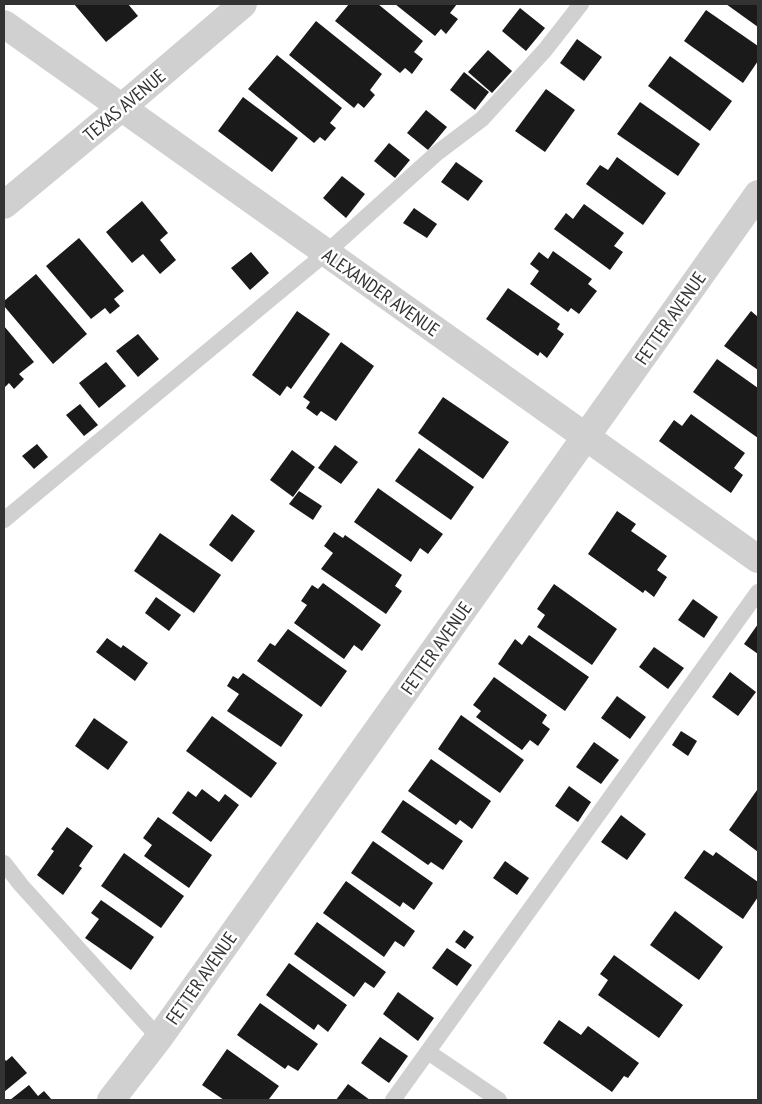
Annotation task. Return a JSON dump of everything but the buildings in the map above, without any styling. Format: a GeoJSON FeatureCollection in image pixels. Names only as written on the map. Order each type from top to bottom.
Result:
{"type":"FeatureCollection","features":[{"type":"Feature","properties":{"kind":"street","name":"TEXAS AVENUE"},"geometry":{"type":"LineString","coordinates":[[4,205],[243,4]]}},
{"type":"Feature","properties":{"kind":"street","name":"ALEXANDER AVENUE"},"geometry":{"type":"LineString","coordinates":[[4,24],[758,559]]}},
{"type":"Feature","properties":{"kind":"street","name":"FETTER AVENUE"},"geometry":{"type":"LineString","coordinates":[[111,1100],[159,1038],[758,194]]}},
{"type":"Feature","properties":{"kind":"lane"},"geometry":{"type":"LineString","coordinates":[[4,520],[326,253],[436,153],[482,120],[545,50],[581,4]]}},
{"type":"Feature","properties":{"kind":"lane"},"geometry":{"type":"LineString","coordinates":[[393,1100],[758,592]]}},
{"type":"Feature","properties":{"kind":"lane"},"geometry":{"type":"LineString","coordinates":[[4,863],[21,885],[159,1038]]}},
{"type":"Feature","properties":{"kind":"lane"},"geometry":{"type":"LineString","coordinates":[[428,1052],[499,1100]]}}]}
